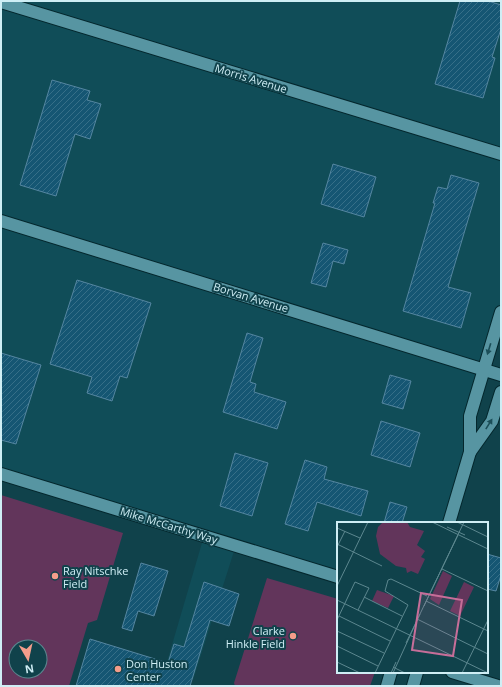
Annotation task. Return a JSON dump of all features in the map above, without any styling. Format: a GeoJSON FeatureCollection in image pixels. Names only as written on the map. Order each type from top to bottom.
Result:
{"type":"FeatureCollection","features":[{"type":"Feature","properties":{"kind":"street","name":"Morris Avenue"},"geometry":{"type":"LineString","coordinates":[[1,2],[501,154]]}},
{"type":"Feature","properties":{"kind":"street","name":"Borvan Avenue"},"geometry":{"type":"LineString","coordinates":[[1,221],[501,375]]}},
{"type":"Feature","properties":{"kind":"street"},"geometry":{"type":"LineString","coordinates":[[449,522],[470,452],[470,416],[501,312]]}},
{"type":"Feature","properties":{"kind":"street"},"geometry":{"type":"LineString","coordinates":[[470,452],[492,421],[501,392]]}},
{"type":"Feature","properties":{"kind":"street","name":"Mike McCarthy Way"},"geometry":{"type":"LineString","coordinates":[[1,474],[337,576]]}},
{"type":"Feature","properties":{"kind":"street"},"geometry":{"type":"LineString","coordinates":[[386,686],[391,673]]}},
{"type":"Feature","properties":{"kind":"street"},"geometry":{"type":"LineString","coordinates":[[413,686],[417,673]]}},
{"type":"Feature","properties":{"kind":"street"},"geometry":{"type":"LineString","coordinates":[[455,673],[498,686]]}},
{"type":"Feature","properties":{"kind":"shaded area"},"geometry":{"type":"Polygon","coordinates":[[[1,1],[501,1],[501,312],[483,369],[470,452],[449,522],[337,522],[337,577],[236,545],[193,680],[164,672],[204,536],[1,474],[1,1]]]}},
{"type":"Feature","properties":{"kind":"shaded area","name":"Ray Nitschke Field"},"geometry":{"type":"Polygon","coordinates":[[[1,495],[123,533],[97,620],[88,623],[69,686],[1,686],[1,495]]]}},
{"type":"Feature","properties":{"kind":"shaded area","name":"Clarke Hinkle Field"},"geometry":{"type":"Polygon","coordinates":[[[267,578],[337,599],[337,673],[375,673],[370,686],[235,686],[234,683],[267,578]]]}},
{"type":"Feature","properties":{"kind":"building"},"geometry":{"type":"Polygon","coordinates":[[[460,1],[488,1],[501,5],[501,29],[492,57],[495,58],[483,98],[435,84],[460,1]]]}},
{"type":"Feature","properties":{"kind":"building"},"geometry":{"type":"Polygon","coordinates":[[[52,80],[90,91],[87,100],[101,104],[90,139],[75,134],[56,196],[20,185],[52,80]]]}},
{"type":"Feature","properties":{"kind":"building"},"geometry":{"type":"Polygon","coordinates":[[[333,164],[376,177],[364,217],[321,204],[333,164]]]}},
{"type":"Feature","properties":{"kind":"building"},"geometry":{"type":"Polygon","coordinates":[[[451,175],[479,183],[448,287],[471,293],[461,328],[403,311],[435,203],[433,203],[438,187],[447,189],[451,175]]]}},
{"type":"Feature","properties":{"kind":"building"},"geometry":{"type":"Polygon","coordinates":[[[323,243],[348,250],[344,264],[333,261],[326,287],[311,283],[323,243]]]}},
{"type":"Feature","properties":{"kind":"building"},"geometry":{"type":"Polygon","coordinates":[[[77,280],[151,303],[127,378],[120,376],[112,401],[87,393],[92,377],[50,364],[77,280]]]}},
{"type":"Feature","properties":{"kind":"building"},"geometry":{"type":"Polygon","coordinates":[[[247,333],[263,338],[250,382],[256,384],[254,392],[286,402],[277,429],[223,412],[247,333]]]}},
{"type":"Feature","properties":{"kind":"building"},"geometry":{"type":"Polygon","coordinates":[[[1,353],[41,365],[16,444],[1,440],[1,353]]]}},
{"type":"Feature","properties":{"kind":"building"},"geometry":{"type":"Polygon","coordinates":[[[390,375],[411,381],[403,409],[382,403],[390,375]]]}},
{"type":"Feature","properties":{"kind":"building"},"geometry":{"type":"Polygon","coordinates":[[[381,421],[420,433],[410,467],[371,455],[381,421]]]}},
{"type":"Feature","properties":{"kind":"building"},"geometry":{"type":"Polygon","coordinates":[[[235,453],[268,463],[252,516],[220,506],[235,453]]]}},
{"type":"Feature","properties":{"kind":"building"},"geometry":{"type":"Polygon","coordinates":[[[305,460],[327,467],[324,479],[368,491],[361,516],[317,502],[308,531],[285,524],[305,460]]]}},
{"type":"Feature","properties":{"kind":"building"},"geometry":{"type":"Polygon","coordinates":[[[390,502],[407,507],[402,522],[384,522],[390,502]]]}},
{"type":"Feature","properties":{"kind":"building"},"geometry":{"type":"Polygon","coordinates":[[[488,554],[501,558],[501,575],[496,591],[488,589],[488,554]]]}},
{"type":"Feature","properties":{"kind":"building"},"geometry":{"type":"Polygon","coordinates":[[[141,563],[168,571],[154,616],[138,611],[132,631],[122,628],[141,563]]]}},
{"type":"Feature","properties":{"kind":"building"},"geometry":{"type":"Polygon","coordinates":[[[204,582],[239,594],[229,626],[210,620],[190,686],[76,686],[90,639],[168,663],[174,644],[184,647],[204,582]]]}},
{"type":"Feature","properties":{"kind":"place","name":"Ray Nitschke Field"},"geometry":{"type":"Point","coordinates":[55,576]}},
{"type":"Feature","properties":{"kind":"place","name":"Clarke Hinkle Field"},"geometry":{"type":"Point","coordinates":[293,636]}},
{"type":"Feature","properties":{"kind":"place","name":"Don Huston Center"},"geometry":{"type":"Point","coordinates":[118,669]}}]}
